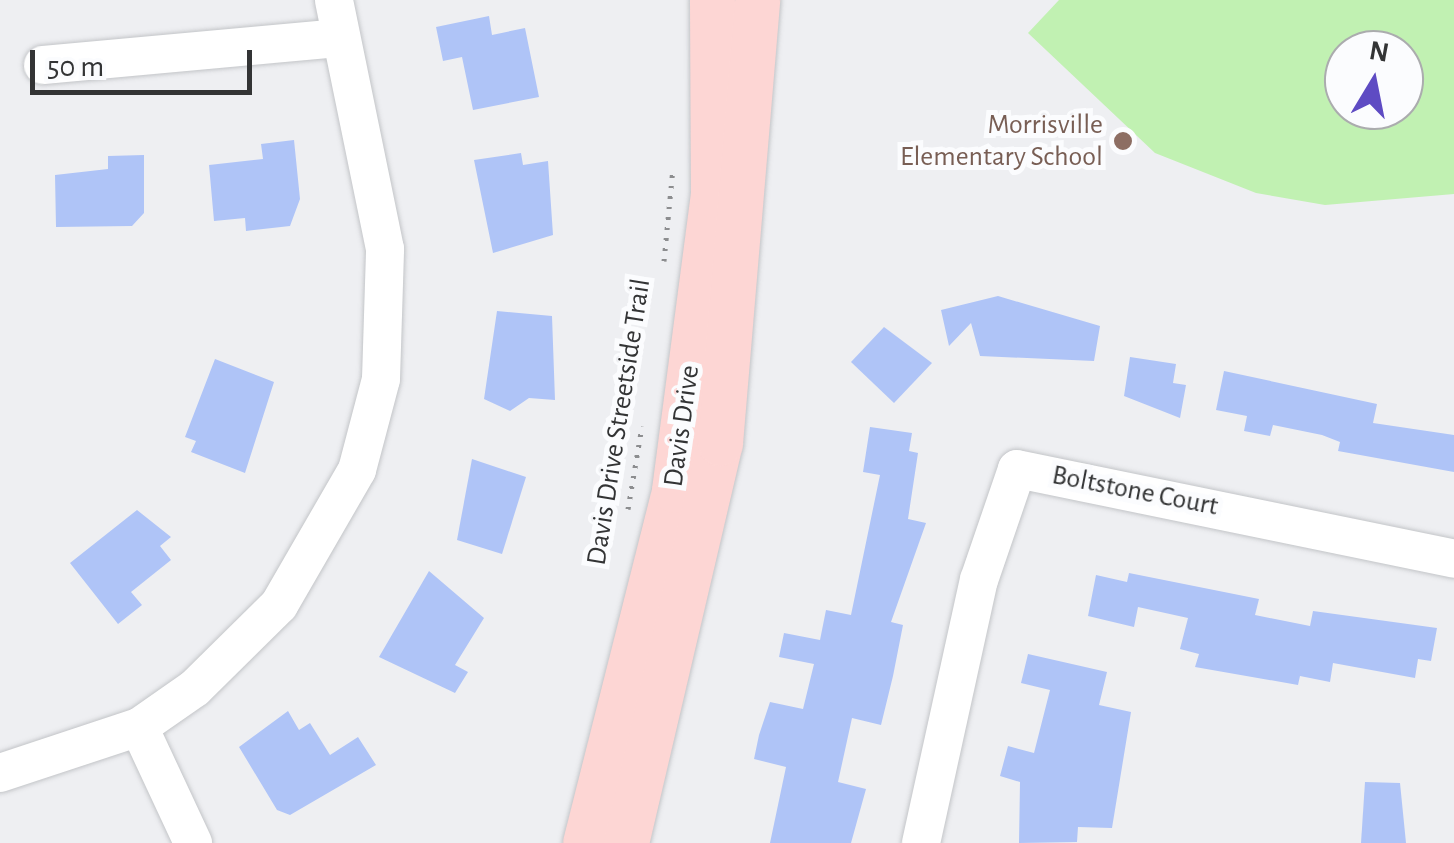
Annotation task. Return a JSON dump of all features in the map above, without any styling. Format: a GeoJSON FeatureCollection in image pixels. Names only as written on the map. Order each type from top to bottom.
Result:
{"type":"FeatureCollection","features":[{"type":"Feature","properties":{"kind":"main road","name":"Davis Drive"},"geometry":{"type":"LineString","coordinates":[[585,843],[674,490],[713,195],[712,0]]}},
{"type":"Feature","properties":{"kind":"main road","name":"Davis Drive"},"geometry":{"type":"LineString","coordinates":[[626,843],[720,443],[757,0]]}},
{"type":"Feature","properties":{"kind":"street"},"geometry":{"type":"LineString","coordinates":[[0,774],[139,727],[230,658],[280,605],[335,518],[371,427],[386,336],[385,249],[334,0]]}},
{"type":"Feature","properties":{"kind":"street"},"geometry":{"type":"LineString","coordinates":[[43,64],[341,38]]}},
{"type":"Feature","properties":{"kind":"street","name":"Boltstone Court"},"geometry":{"type":"LineString","coordinates":[[921,843],[979,580],[1017,470],[1454,559]]}},
{"type":"Feature","properties":{"kind":"street"},"geometry":{"type":"LineString","coordinates":[[139,727],[193,843]]}},
{"type":"Feature","properties":{"kind":"path","name":"Davis Drive Streetside Trail"},"geometry":{"type":"LineString","coordinates":[[663,268],[674,150]]}},
{"type":"Feature","properties":{"kind":"path","name":"Davis Drive Streetside Trail"},"geometry":{"type":"LineString","coordinates":[[626,522],[644,411]]}},
{"type":"Feature","properties":{"kind":"green space"},"geometry":{"type":"Polygon","coordinates":[[[1059,0],[1454,0],[1454,194],[1325,205],[1256,193],[1155,153],[1028,33],[1059,0]]]}},
{"type":"Feature","properties":{"kind":"building"},"geometry":{"type":"Polygon","coordinates":[[[489,16],[492,35],[525,28],[539,97],[473,110],[462,57],[443,61],[436,27],[489,16]]]}},
{"type":"Feature","properties":{"kind":"building"},"geometry":{"type":"Polygon","coordinates":[[[294,140],[300,199],[290,226],[246,231],[245,218],[214,221],[209,165],[263,159],[261,144],[294,140]]]}},
{"type":"Feature","properties":{"kind":"building"},"geometry":{"type":"Polygon","coordinates":[[[521,153],[523,165],[548,161],[553,235],[493,253],[474,160],[521,153]]]}},
{"type":"Feature","properties":{"kind":"building"},"geometry":{"type":"Polygon","coordinates":[[[144,155],[144,213],[132,226],[56,227],[55,175],[108,169],[108,156],[144,155]]]}},
{"type":"Feature","properties":{"kind":"building"},"geometry":{"type":"Polygon","coordinates":[[[998,296],[1100,326],[1094,361],[980,356],[971,323],[949,346],[941,310],[998,296]]]}},
{"type":"Feature","properties":{"kind":"building"},"geometry":{"type":"Polygon","coordinates":[[[497,311],[552,316],[555,400],[529,398],[510,411],[484,399],[497,311]]]}},
{"type":"Feature","properties":{"kind":"building"},"geometry":{"type":"Polygon","coordinates":[[[884,327],[932,363],[894,403],[851,362],[884,327]]]}},
{"type":"Feature","properties":{"kind":"building"},"geometry":{"type":"Polygon","coordinates":[[[1130,357],[1176,364],[1173,383],[1186,385],[1180,418],[1124,396],[1130,357]]]}},
{"type":"Feature","properties":{"kind":"building"},"geometry":{"type":"Polygon","coordinates":[[[215,359],[274,382],[245,473],[191,452],[196,441],[185,437],[215,359]]]}},
{"type":"Feature","properties":{"kind":"building"},"geometry":{"type":"Polygon","coordinates":[[[1224,371],[1377,404],[1373,423],[1454,435],[1454,472],[1338,451],[1340,442],[1273,425],[1270,436],[1244,431],[1247,416],[1216,410],[1224,371]]]}},
{"type":"Feature","properties":{"kind":"building"},"geometry":{"type":"Polygon","coordinates":[[[870,427],[912,433],[909,451],[918,453],[908,519],[926,523],[891,622],[903,625],[881,725],[852,718],[838,782],[866,789],[851,843],[770,843],[786,767],[754,759],[759,735],[770,702],[803,709],[814,664],[779,657],[784,633],[820,640],[826,610],[851,615],[880,475],[863,472],[870,427]]]}},
{"type":"Feature","properties":{"kind":"building"},"geometry":{"type":"Polygon","coordinates":[[[472,459],[526,477],[502,554],[457,540],[472,459]]]}},
{"type":"Feature","properties":{"kind":"building"},"geometry":{"type":"Polygon","coordinates":[[[137,510],[171,537],[160,546],[171,560],[131,592],[142,605],[118,624],[70,563],[137,510]]]}},
{"type":"Feature","properties":{"kind":"building"},"geometry":{"type":"Polygon","coordinates":[[[429,571],[484,618],[455,665],[468,672],[455,693],[379,657],[429,571]]]}},
{"type":"Feature","properties":{"kind":"building"},"geometry":{"type":"Polygon","coordinates":[[[1129,573],[1259,599],[1255,615],[1310,626],[1313,611],[1437,628],[1431,661],[1418,659],[1415,678],[1333,663],[1330,682],[1300,676],[1298,685],[1195,667],[1199,654],[1180,649],[1188,618],[1138,607],[1134,627],[1088,616],[1096,575],[1127,582],[1129,573]]]}},
{"type":"Feature","properties":{"kind":"building"},"geometry":{"type":"Polygon","coordinates":[[[1028,654],[1107,672],[1099,705],[1131,712],[1112,828],[1078,827],[1077,842],[1019,843],[1020,782],[1000,776],[1008,746],[1034,753],[1050,690],[1021,683],[1028,654]]]}},
{"type":"Feature","properties":{"kind":"building"},"geometry":{"type":"Polygon","coordinates":[[[288,711],[299,730],[310,723],[330,755],[358,737],[376,765],[290,815],[277,810],[239,747],[288,711]]]}},
{"type":"Feature","properties":{"kind":"building"},"geometry":{"type":"Polygon","coordinates":[[[1365,782],[1400,783],[1406,843],[1361,843],[1365,782]]]}},
{"type":"Feature","properties":{"kind":"place","name":"Morrisville Elementary School"},"geometry":{"type":"Point","coordinates":[1123,141]}}]}
